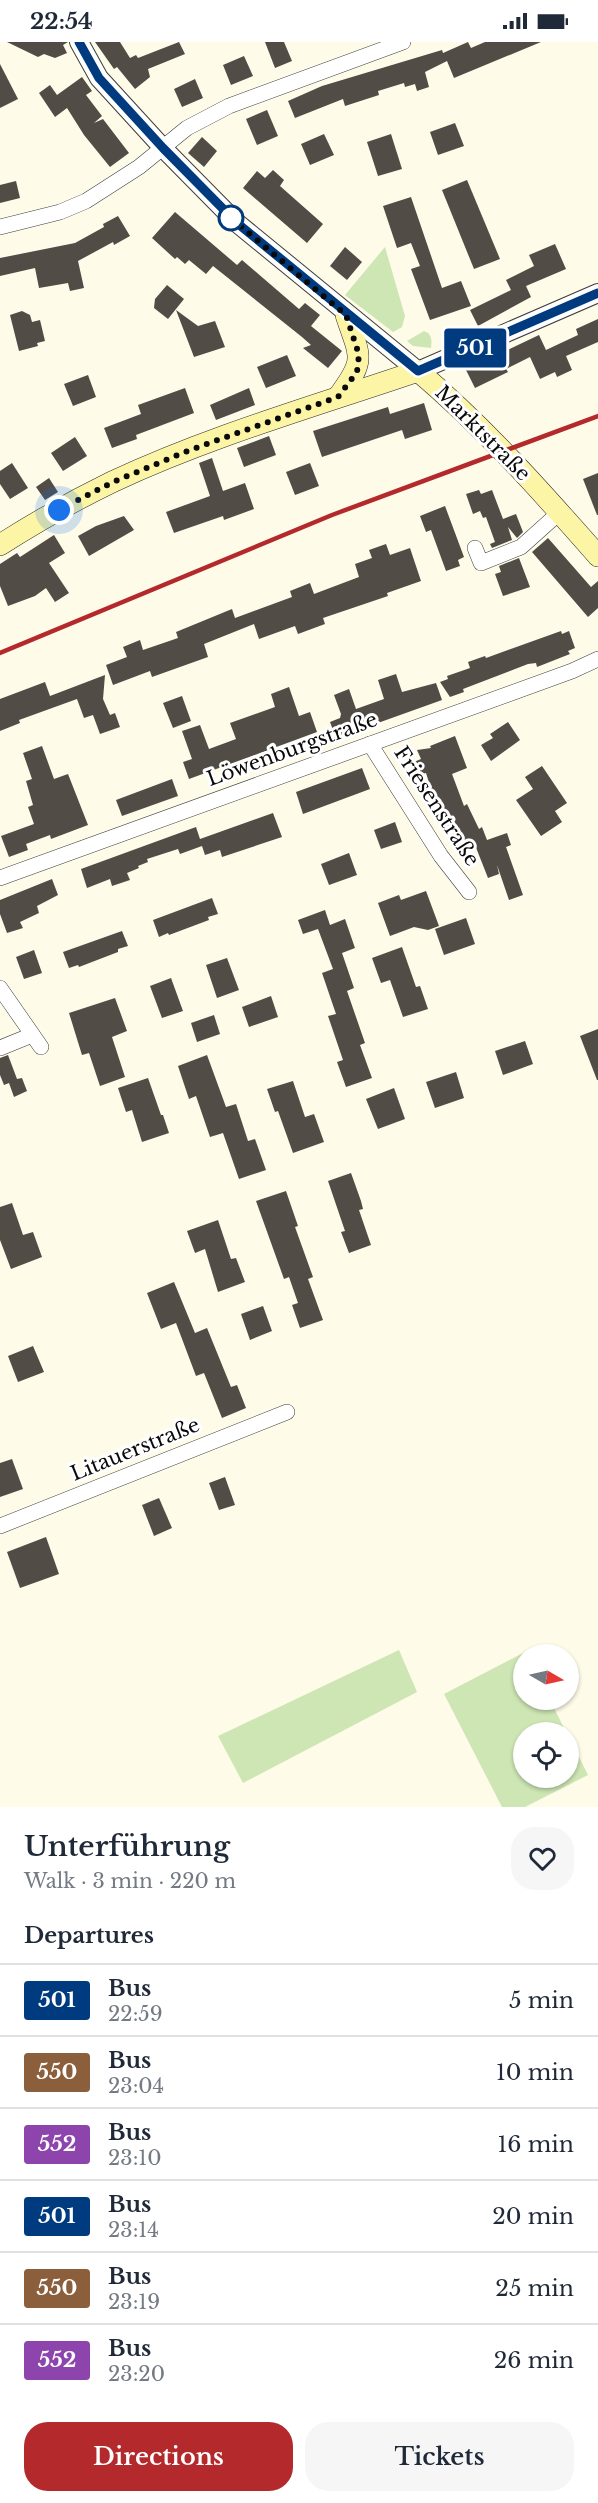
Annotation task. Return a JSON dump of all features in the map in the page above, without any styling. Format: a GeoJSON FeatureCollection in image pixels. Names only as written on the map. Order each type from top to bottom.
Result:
{"type":"FeatureCollection","features":[{"type":"Feature","properties":{"kind":"main road"},"geometry":{"type":"LineString","coordinates":[[338,397],[357,372],[359,362],[357,348],[346,315]]}},
{"type":"Feature","properties":{"kind":"main road"},"geometry":{"type":"LineString","coordinates":[[0,545],[76,500],[113,482],[210,442],[418,371]]}},
{"type":"Feature","properties":{"kind":"main road","name":"Marktstraße"},"geometry":{"type":"LineString","coordinates":[[418,371],[455,403],[514,462],[598,556]]}},
{"type":"Feature","properties":{"kind":"street","name":"Marktstraße"},"geometry":{"type":"LineString","coordinates":[[79,42],[99,78],[163,148],[237,223],[346,315],[418,371]]}},
{"type":"Feature","properties":{"kind":"street"},"geometry":{"type":"LineString","coordinates":[[0,227],[60,212],[86,201],[116,184],[187,128],[229,106],[393,43]]}},
{"type":"Feature","properties":{"kind":"street"},"geometry":{"type":"LineString","coordinates":[[418,371],[598,293]]}},
{"type":"Feature","properties":{"kind":"street"},"geometry":{"type":"LineString","coordinates":[[475,548],[481,563],[521,547],[560,512]]}},
{"type":"Feature","properties":{"kind":"street","name":"Löwenburgstraße"},"geometry":{"type":"LineString","coordinates":[[0,878],[572,671],[598,659]]}},
{"type":"Feature","properties":{"kind":"street","name":"Friesenstraße"},"geometry":{"type":"LineString","coordinates":[[370,744],[441,856],[469,892]]}},
{"type":"Feature","properties":{"kind":"street"},"geometry":{"type":"LineString","coordinates":[[0,987],[37,1041],[0,1048]]}},
{"type":"Feature","properties":{"kind":"street","name":"Litauerstraße"},"geometry":{"type":"LineString","coordinates":[[0,1526],[286,1412]]}},
{"type":"Feature","properties":{"kind":"green space"},"geometry":{"type":"Polygon","coordinates":[[[385,247],[405,316],[402,327],[393,332],[345,295],[385,247]]]}},
{"type":"Feature","properties":{"kind":"green space"},"geometry":{"type":"Polygon","coordinates":[[[424,331],[431,338],[431,348],[413,346],[407,341],[424,331]]]}},
{"type":"Feature","properties":{"kind":"green space"},"geometry":{"type":"Polygon","coordinates":[[[399,1650],[417,1692],[243,1783],[218,1736],[399,1650]]]}},
{"type":"Feature","properties":{"kind":"green space"},"geometry":{"type":"Polygon","coordinates":[[[513,1658],[513,1710],[555,1710],[561,1722],[513,1722],[513,1788],[562,1788],[525,1807],[502,1807],[444,1694],[513,1658]]]}},
{"type":"Feature","properties":{"kind":"green space"},"geometry":{"type":"Polygon","coordinates":[[[579,1757],[588,1775],[579,1780],[579,1757]]]}},
{"type":"Feature","properties":{"kind":"building"},"geometry":{"type":"Polygon","coordinates":[[[7,42],[68,42],[63,45],[67,53],[55,58],[44,54],[38,57],[7,42]]]}},
{"type":"Feature","properties":{"kind":"building"},"geometry":{"type":"Polygon","coordinates":[[[95,42],[120,42],[130,58],[136,55],[138,58],[179,42],[185,54],[148,69],[150,77],[135,89],[117,67],[114,69],[95,42]]]}},
{"type":"Feature","properties":{"kind":"building"},"geometry":{"type":"Polygon","coordinates":[[[265,42],[284,42],[292,61],[275,68],[265,42]]]}},
{"type":"Feature","properties":{"kind":"building"},"geometry":{"type":"Polygon","coordinates":[[[468,42],[471,48],[485,42],[541,42],[454,78],[447,61],[425,72],[429,87],[417,91],[415,84],[405,87],[404,83],[378,91],[379,95],[345,106],[343,99],[295,118],[288,101],[322,86],[442,50],[443,53],[468,42]]]}},
{"type":"Feature","properties":{"kind":"building"},"geometry":{"type":"Polygon","coordinates":[[[244,56],[253,76],[231,85],[223,65],[244,56]]]}},
{"type":"Feature","properties":{"kind":"building"},"geometry":{"type":"Polygon","coordinates":[[[0,64],[18,99],[0,108],[0,64]]]}},
{"type":"Feature","properties":{"kind":"building"},"geometry":{"type":"Polygon","coordinates":[[[82,77],[92,91],[86,95],[102,116],[94,123],[103,119],[129,153],[110,167],[84,135],[67,108],[55,117],[39,93],[50,85],[57,95],[82,77]]]}},
{"type":"Feature","properties":{"kind":"building"},"geometry":{"type":"Polygon","coordinates":[[[195,79],[203,98],[182,107],[174,89],[195,79]]]}},
{"type":"Feature","properties":{"kind":"building"},"geometry":{"type":"Polygon","coordinates":[[[267,110],[278,136],[257,145],[246,119],[267,110]]]}},
{"type":"Feature","properties":{"kind":"building"},"geometry":{"type":"Polygon","coordinates":[[[455,123],[464,146],[438,155],[430,132],[455,123]]]}},
{"type":"Feature","properties":{"kind":"building"},"geometry":{"type":"Polygon","coordinates":[[[324,134],[334,155],[310,165],[301,144],[324,134]]]}},
{"type":"Feature","properties":{"kind":"building"},"geometry":{"type":"Polygon","coordinates":[[[391,134],[402,169],[378,176],[367,142],[391,134]]]}},
{"type":"Feature","properties":{"kind":"building"},"geometry":{"type":"Polygon","coordinates":[[[202,137],[217,151],[204,167],[188,153],[202,137]]]}},
{"type":"Feature","properties":{"kind":"building"},"geometry":{"type":"Polygon","coordinates":[[[273,170],[284,180],[280,186],[323,224],[307,243],[243,188],[257,171],[265,178],[273,170]]]}},
{"type":"Feature","properties":{"kind":"building"},"geometry":{"type":"Polygon","coordinates":[[[467,180],[500,259],[474,269],[442,190],[467,180]]]}},
{"type":"Feature","properties":{"kind":"building"},"geometry":{"type":"Polygon","coordinates":[[[16,181],[20,198],[0,203],[0,185],[16,181]]]}},
{"type":"Feature","properties":{"kind":"building"},"geometry":{"type":"Polygon","coordinates":[[[411,197],[442,288],[461,281],[471,306],[430,320],[411,269],[420,266],[411,243],[397,248],[383,206],[411,197]]]}},
{"type":"Feature","properties":{"kind":"building"},"geometry":{"type":"Polygon","coordinates":[[[175,212],[237,265],[242,260],[299,309],[305,303],[320,315],[311,326],[342,351],[328,368],[303,348],[311,345],[302,337],[213,266],[206,274],[189,260],[185,264],[177,257],[175,259],[152,238],[175,212]]]}},
{"type":"Feature","properties":{"kind":"building"},"geometry":{"type":"Polygon","coordinates":[[[118,216],[130,236],[114,245],[113,242],[78,261],[84,288],[70,291],[68,283],[39,288],[35,268],[0,276],[0,258],[75,243],[104,227],[103,224],[118,216]]]}},
{"type":"Feature","properties":{"kind":"building"},"geometry":{"type":"Polygon","coordinates":[[[555,244],[566,269],[526,286],[531,297],[478,326],[470,310],[511,290],[506,280],[534,266],[529,255],[555,244]]]}},
{"type":"Feature","properties":{"kind":"building"},"geometry":{"type":"Polygon","coordinates":[[[345,247],[362,262],[347,280],[330,266],[345,247]]]}},
{"type":"Feature","properties":{"kind":"building"},"geometry":{"type":"Polygon","coordinates":[[[167,285],[184,299],[168,319],[154,308],[155,299],[167,285]]]}},
{"type":"Feature","properties":{"kind":"building"},"geometry":{"type":"Polygon","coordinates":[[[176,310],[198,326],[215,321],[225,347],[194,357],[176,310]]]}},
{"type":"Feature","properties":{"kind":"building"},"geometry":{"type":"Polygon","coordinates":[[[22,311],[30,315],[32,322],[40,320],[45,341],[37,343],[38,346],[19,351],[10,315],[22,311]]]}},
{"type":"Feature","properties":{"kind":"building"},"geometry":{"type":"Polygon","coordinates":[[[598,319],[598,342],[566,356],[572,370],[557,377],[555,372],[540,379],[530,357],[506,369],[508,372],[475,388],[466,370],[539,335],[546,350],[578,335],[576,329],[598,319]]]}},
{"type":"Feature","properties":{"kind":"building"},"geometry":{"type":"Polygon","coordinates":[[[287,355],[296,376],[266,388],[257,367],[287,355]]]}},
{"type":"Feature","properties":{"kind":"building"},"geometry":{"type":"Polygon","coordinates":[[[88,375],[96,397],[73,406],[64,384],[88,375]]]}},
{"type":"Feature","properties":{"kind":"building"},"geometry":{"type":"Polygon","coordinates":[[[185,388],[194,413],[136,435],[137,439],[112,448],[104,428],[141,414],[138,405],[185,388]]]}},
{"type":"Feature","properties":{"kind":"building"},"geometry":{"type":"Polygon","coordinates":[[[249,388],[255,405],[216,420],[210,405],[249,388]]]}},
{"type":"Feature","properties":{"kind":"building"},"geometry":{"type":"Polygon","coordinates":[[[424,403],[432,430],[405,439],[402,430],[322,457],[313,431],[388,407],[390,414],[424,403]]]}},
{"type":"Feature","properties":{"kind":"building"},"geometry":{"type":"Polygon","coordinates":[[[269,436],[276,455],[244,467],[237,448],[269,436]]]}},
{"type":"Feature","properties":{"kind":"building"},"geometry":{"type":"Polygon","coordinates":[[[75,437],[87,456],[63,471],[51,453],[75,437]]]}},
{"type":"Feature","properties":{"kind":"building"},"geometry":{"type":"Polygon","coordinates":[[[212,458],[223,491],[245,483],[254,509],[224,520],[223,516],[174,533],[166,512],[210,496],[199,463],[212,458]]]}},
{"type":"Feature","properties":{"kind":"building"},"geometry":{"type":"Polygon","coordinates":[[[12,463],[28,488],[10,499],[0,484],[0,471],[12,463]]]}},
{"type":"Feature","properties":{"kind":"building"},"geometry":{"type":"Polygon","coordinates":[[[310,463],[319,486],[295,495],[286,472],[310,463]]]}},
{"type":"Feature","properties":{"kind":"building"},"geometry":{"type":"Polygon","coordinates":[[[598,473],[598,515],[597,515],[583,479],[598,473]]]}},
{"type":"Feature","properties":{"kind":"building"},"geometry":{"type":"Polygon","coordinates":[[[49,478],[58,492],[45,500],[36,487],[49,478]]]}},
{"type":"Feature","properties":{"kind":"building"},"geometry":{"type":"Polygon","coordinates":[[[479,490],[481,494],[492,490],[503,519],[516,514],[523,532],[517,538],[508,527],[512,540],[492,548],[490,544],[495,542],[486,517],[483,518],[480,511],[473,514],[466,494],[479,490]]]}},
{"type":"Feature","properties":{"kind":"building"},"geometry":{"type":"Polygon","coordinates":[[[445,506],[464,557],[458,560],[460,566],[446,571],[431,530],[426,532],[420,516],[445,506]]]}},
{"type":"Feature","properties":{"kind":"building"},"geometry":{"type":"Polygon","coordinates":[[[124,516],[134,530],[89,556],[78,536],[96,526],[124,516]]]}},
{"type":"Feature","properties":{"kind":"building"},"geometry":{"type":"Polygon","coordinates":[[[54,535],[65,553],[49,563],[69,593],[55,602],[46,588],[35,596],[8,606],[0,586],[0,564],[17,553],[20,557],[54,535]]]}},
{"type":"Feature","properties":{"kind":"building"},"geometry":{"type":"Polygon","coordinates":[[[548,538],[591,587],[598,581],[598,608],[588,617],[532,552],[548,538]]]}},
{"type":"Feature","properties":{"kind":"building"},"geometry":{"type":"Polygon","coordinates":[[[386,544],[390,555],[410,548],[421,581],[387,593],[388,596],[323,618],[325,624],[298,634],[295,626],[259,639],[254,624],[204,644],[208,657],[152,677],[150,671],[113,685],[106,665],[127,657],[123,647],[140,640],[143,650],[178,638],[176,632],[232,609],[235,618],[292,597],[290,591],[310,583],[314,594],[359,577],[355,564],[372,558],[369,550],[386,544]]]}},
{"type":"Feature","properties":{"kind":"building"},"geometry":{"type":"Polygon","coordinates":[[[519,558],[530,587],[503,596],[495,574],[501,572],[499,566],[519,558]]]}},
{"type":"Feature","properties":{"kind":"building"},"geometry":{"type":"Polygon","coordinates":[[[561,631],[562,634],[569,631],[575,648],[568,651],[570,654],[537,667],[536,663],[528,664],[463,689],[464,692],[450,697],[440,682],[448,679],[447,676],[470,668],[468,662],[485,656],[486,658],[561,631]]]}},
{"type":"Feature","properties":{"kind":"building"},"geometry":{"type":"Polygon","coordinates":[[[396,674],[402,692],[436,683],[442,700],[336,738],[330,722],[340,718],[341,714],[334,695],[349,689],[356,709],[384,699],[378,680],[396,674]]]}},
{"type":"Feature","properties":{"kind":"building"},"geometry":{"type":"Polygon","coordinates":[[[105,675],[103,699],[110,715],[115,713],[120,727],[100,734],[93,715],[84,718],[77,699],[19,720],[20,723],[0,731],[0,699],[45,682],[50,696],[105,675]]]}},
{"type":"Feature","properties":{"kind":"building"},"geometry":{"type":"Polygon","coordinates":[[[289,687],[299,716],[310,712],[317,732],[189,779],[183,762],[192,759],[182,731],[200,725],[209,749],[236,739],[230,723],[275,707],[271,694],[289,687]]]}},
{"type":"Feature","properties":{"kind":"building"},"geometry":{"type":"Polygon","coordinates":[[[182,696],[191,721],[173,728],[163,703],[182,696]]]}},
{"type":"Feature","properties":{"kind":"building"},"geometry":{"type":"Polygon","coordinates":[[[508,722],[520,740],[491,761],[481,745],[493,738],[490,734],[508,722]]]}},
{"type":"Feature","properties":{"kind":"building"},"geometry":{"type":"Polygon","coordinates":[[[455,736],[467,768],[452,774],[464,806],[467,804],[479,829],[482,827],[487,840],[507,833],[511,845],[506,847],[523,895],[509,900],[497,865],[499,874],[488,878],[475,845],[462,849],[458,837],[455,838],[450,825],[447,826],[443,813],[439,814],[426,773],[418,775],[414,762],[421,759],[417,750],[431,748],[430,746],[455,736]]]}},
{"type":"Feature","properties":{"kind":"building"},"geometry":{"type":"Polygon","coordinates":[[[42,746],[54,779],[68,774],[88,825],[51,839],[50,835],[26,844],[28,850],[9,857],[1,836],[34,824],[28,807],[33,805],[26,781],[32,779],[23,753],[42,746]]]}},
{"type":"Feature","properties":{"kind":"building"},"geometry":{"type":"Polygon","coordinates":[[[542,766],[567,803],[555,811],[562,822],[541,836],[516,800],[533,789],[525,777],[542,766]]]}},
{"type":"Feature","properties":{"kind":"building"},"geometry":{"type":"Polygon","coordinates":[[[362,768],[370,789],[303,814],[296,792],[362,768]]]}},
{"type":"Feature","properties":{"kind":"building"},"geometry":{"type":"Polygon","coordinates":[[[172,779],[178,796],[122,816],[116,800],[172,779]]]}},
{"type":"Feature","properties":{"kind":"building"},"geometry":{"type":"Polygon","coordinates":[[[273,813],[282,837],[222,857],[220,850],[205,855],[202,846],[180,854],[178,849],[147,859],[148,862],[127,873],[130,880],[112,886],[110,879],[87,888],[81,869],[196,827],[200,839],[273,813]]]}},
{"type":"Feature","properties":{"kind":"building"},"geometry":{"type":"Polygon","coordinates":[[[395,822],[402,842],[381,849],[374,830],[395,822]]]}},
{"type":"Feature","properties":{"kind":"building"},"geometry":{"type":"Polygon","coordinates":[[[349,853],[357,875],[329,885],[321,864],[349,853]]]}},
{"type":"Feature","properties":{"kind":"building"},"geometry":{"type":"Polygon","coordinates":[[[52,879],[58,895],[37,906],[39,913],[20,922],[23,928],[7,933],[0,914],[0,900],[52,879]]]}},
{"type":"Feature","properties":{"kind":"building"},"geometry":{"type":"Polygon","coordinates":[[[426,891],[439,926],[428,930],[414,927],[390,936],[378,903],[399,895],[401,900],[426,891]]]}},
{"type":"Feature","properties":{"kind":"building"},"geometry":{"type":"Polygon","coordinates":[[[212,898],[218,914],[208,917],[209,920],[159,937],[153,920],[212,898]]]}},
{"type":"Feature","properties":{"kind":"building"},"geometry":{"type":"Polygon","coordinates":[[[325,910],[330,925],[345,919],[355,948],[342,953],[354,988],[347,991],[365,1043],[360,1045],[372,1078],[346,1087],[337,1062],[343,1060],[328,1016],[336,1014],[322,973],[333,969],[318,929],[303,934],[298,920],[325,910]]]}},
{"type":"Feature","properties":{"kind":"building"},"geometry":{"type":"Polygon","coordinates":[[[466,918],[475,944],[444,955],[435,929],[466,918]]]}},
{"type":"Feature","properties":{"kind":"building"},"geometry":{"type":"Polygon","coordinates":[[[122,931],[128,946],[79,967],[78,965],[69,968],[63,952],[122,931]]]}},
{"type":"Feature","properties":{"kind":"building"},"geometry":{"type":"Polygon","coordinates":[[[402,947],[416,987],[420,986],[428,1009],[403,1017],[390,980],[381,983],[372,958],[402,947]]]}},
{"type":"Feature","properties":{"kind":"building"},"geometry":{"type":"Polygon","coordinates":[[[34,950],[42,973],[24,979],[16,957],[34,950]]]}},
{"type":"Feature","properties":{"kind":"building"},"geometry":{"type":"Polygon","coordinates":[[[227,958],[239,990],[217,998],[206,965],[227,958]]]}},
{"type":"Feature","properties":{"kind":"building"},"geometry":{"type":"Polygon","coordinates":[[[171,978],[183,1011],[162,1018],[150,986],[171,978]]]}},
{"type":"Feature","properties":{"kind":"building"},"geometry":{"type":"Polygon","coordinates":[[[271,996],[278,1017],[249,1027],[242,1007],[271,996]]]}},
{"type":"Feature","properties":{"kind":"building"},"geometry":{"type":"Polygon","coordinates":[[[115,998],[127,1031],[112,1037],[125,1077],[100,1086],[89,1053],[82,1055],[69,1013],[115,998]]]}},
{"type":"Feature","properties":{"kind":"building"},"geometry":{"type":"Polygon","coordinates":[[[214,1015],[220,1034],[197,1042],[191,1023],[214,1015]]]}},
{"type":"Feature","properties":{"kind":"building"},"geometry":{"type":"Polygon","coordinates":[[[598,1029],[598,1080],[597,1080],[580,1036],[598,1029]]]}},
{"type":"Feature","properties":{"kind":"building"},"geometry":{"type":"Polygon","coordinates":[[[525,1041],[533,1064],[503,1075],[495,1051],[525,1041]]]}},
{"type":"Feature","properties":{"kind":"building"},"geometry":{"type":"Polygon","coordinates":[[[8,1055],[17,1079],[22,1078],[27,1091],[14,1097],[9,1083],[4,1085],[0,1075],[0,1058],[8,1055]]]}},
{"type":"Feature","properties":{"kind":"building"},"geometry":{"type":"Polygon","coordinates":[[[207,1055],[226,1107],[236,1104],[248,1141],[255,1139],[266,1170],[239,1179],[223,1133],[210,1137],[196,1096],[189,1099],[178,1066],[207,1055]]]}},
{"type":"Feature","properties":{"kind":"building"},"geometry":{"type":"Polygon","coordinates":[[[456,1072],[464,1098],[435,1108],[426,1082],[456,1072]]]}},
{"type":"Feature","properties":{"kind":"building"},"geometry":{"type":"Polygon","coordinates":[[[148,1078],[169,1133],[142,1142],[132,1110],[126,1112],[118,1088],[148,1078]]]}},
{"type":"Feature","properties":{"kind":"building"},"geometry":{"type":"Polygon","coordinates":[[[293,1081],[305,1117],[314,1114],[324,1142],[293,1153],[278,1111],[275,1112],[267,1089],[293,1081]]]}},
{"type":"Feature","properties":{"kind":"building"},"geometry":{"type":"Polygon","coordinates":[[[394,1088],[405,1119],[378,1129],[366,1099],[394,1088]]]}},
{"type":"Feature","properties":{"kind":"building"},"geometry":{"type":"Polygon","coordinates":[[[351,1173],[363,1209],[359,1210],[371,1245],[349,1253],[341,1232],[345,1231],[328,1181],[351,1173]]]}},
{"type":"Feature","properties":{"kind":"building"},"geometry":{"type":"Polygon","coordinates":[[[286,1191],[298,1226],[295,1227],[313,1277],[308,1279],[323,1320],[300,1328],[292,1305],[298,1303],[289,1277],[284,1279],[256,1201],[286,1191]]]}},
{"type":"Feature","properties":{"kind":"building"},"geometry":{"type":"Polygon","coordinates":[[[12,1203],[23,1235],[33,1232],[42,1257],[11,1269],[0,1240],[0,1207],[12,1203]]]}},
{"type":"Feature","properties":{"kind":"building"},"geometry":{"type":"Polygon","coordinates":[[[218,1220],[231,1259],[236,1258],[245,1282],[218,1292],[205,1249],[195,1253],[187,1231],[218,1220]]]}},
{"type":"Feature","properties":{"kind":"building"},"geometry":{"type":"Polygon","coordinates":[[[174,1282],[195,1333],[207,1328],[231,1387],[237,1385],[246,1408],[222,1418],[204,1373],[196,1376],[176,1323],[161,1329],[147,1293],[174,1282]]]}},
{"type":"Feature","properties":{"kind":"building"},"geometry":{"type":"Polygon","coordinates":[[[263,1306],[272,1331],[250,1340],[241,1314],[263,1306]]]}},
{"type":"Feature","properties":{"kind":"building"},"geometry":{"type":"Polygon","coordinates":[[[33,1346],[44,1372],[18,1382],[8,1356],[33,1346]]]}},
{"type":"Feature","properties":{"kind":"building"},"geometry":{"type":"Polygon","coordinates":[[[12,1459],[23,1489],[0,1497],[0,1463],[12,1459]]]}},
{"type":"Feature","properties":{"kind":"building"},"geometry":{"type":"Polygon","coordinates":[[[225,1477],[235,1505],[219,1510],[209,1483],[225,1477]]]}},
{"type":"Feature","properties":{"kind":"building"},"geometry":{"type":"Polygon","coordinates":[[[159,1498],[172,1528],[154,1536],[142,1505],[159,1498]]]}},
{"type":"Feature","properties":{"kind":"building"},"geometry":{"type":"Polygon","coordinates":[[[46,1537],[59,1574],[20,1588],[7,1552],[46,1537]]]}},
{"type":"Feature","properties":{"kind":"railway"},"geometry":{"type":"LineString","coordinates":[[0,653],[332,515],[598,416]]}},
{"type":"Feature","properties":{"kind":"bus line","name":"501"},"geometry":{"type":"LineString","coordinates":[[79,42],[99,78],[163,148],[237,223],[384,346],[418,371],[462,354],[598,293]]}},
{"type":"Feature","properties":{"kind":"route"},"geometry":{"type":"LineString","coordinates":[[59,510],[113,482],[190,450],[338,397],[357,372],[359,355],[346,315],[231,218]]}}]}
